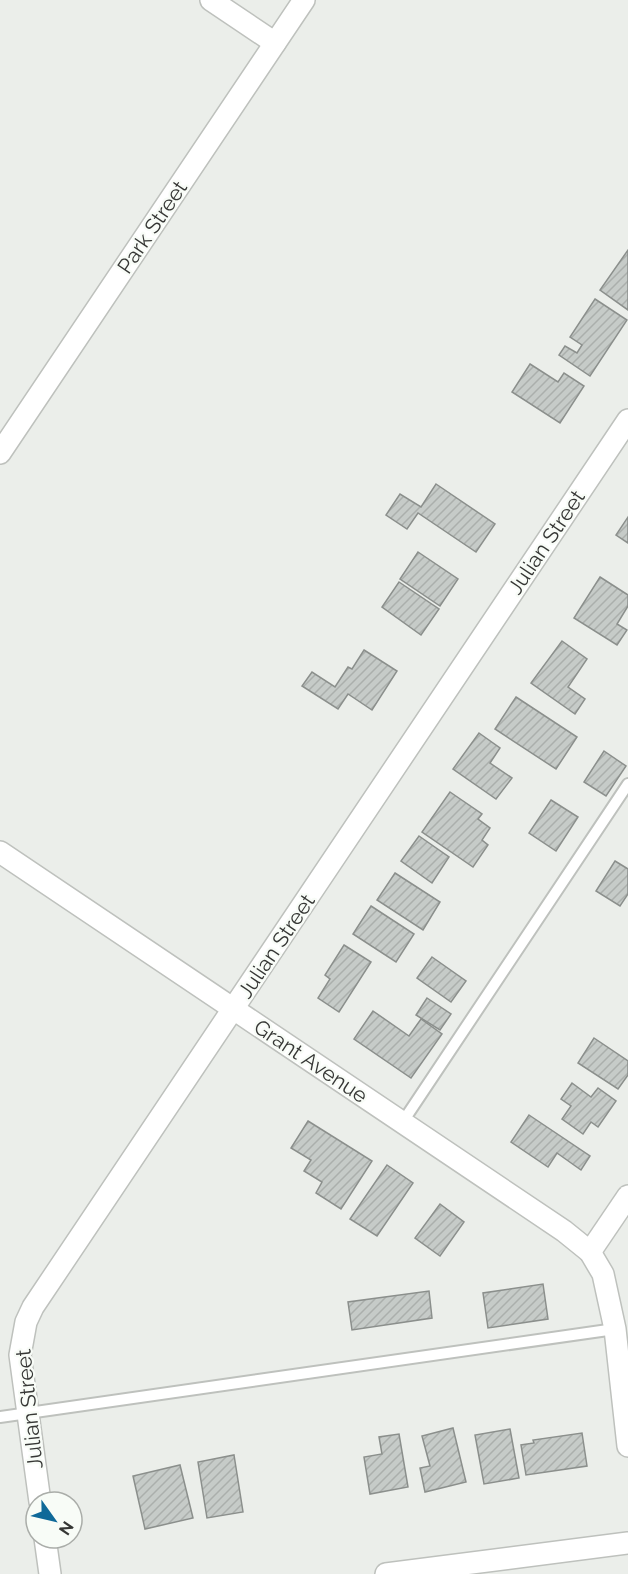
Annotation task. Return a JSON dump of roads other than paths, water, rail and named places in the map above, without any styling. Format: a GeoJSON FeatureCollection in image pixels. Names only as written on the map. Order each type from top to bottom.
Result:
{"type":"FeatureCollection","features":[{"type":"Feature","properties":{"kind":"street"},"geometry":{"type":"LineString","coordinates":[[211,0],[275,43]]}},
{"type":"Feature","properties":{"kind":"street","name":"Park Street"},"geometry":{"type":"LineString","coordinates":[[0,453],[304,0]]}},
{"type":"Feature","properties":{"kind":"street","name":"Julian Street"},"geometry":{"type":"LineString","coordinates":[[37,1490],[20,1355],[26,1322],[33,1306],[628,420]]}},
{"type":"Feature","properties":{"kind":"street","name":"Grant Avenue"},"geometry":{"type":"LineString","coordinates":[[0,852],[564,1231],[590,1252]]}},
{"type":"Feature","properties":{"kind":"street"},"geometry":{"type":"LineString","coordinates":[[628,1196],[590,1252],[603,1274],[622,1328],[628,1446]]}},
{"type":"Feature","properties":{"kind":"street"},"geometry":{"type":"LineString","coordinates":[[386,1574],[628,1543]]}},
{"type":"Feature","properties":{"kind":"street"},"geometry":{"type":"LineString","coordinates":[[47,1550],[50,1574]]}},
{"type":"Feature","properties":{"kind":"lane"},"geometry":{"type":"LineString","coordinates":[[402,1123],[628,784]]}},
{"type":"Feature","properties":{"kind":"lane"},"geometry":{"type":"LineString","coordinates":[[0,1417],[622,1328]]}}]}
